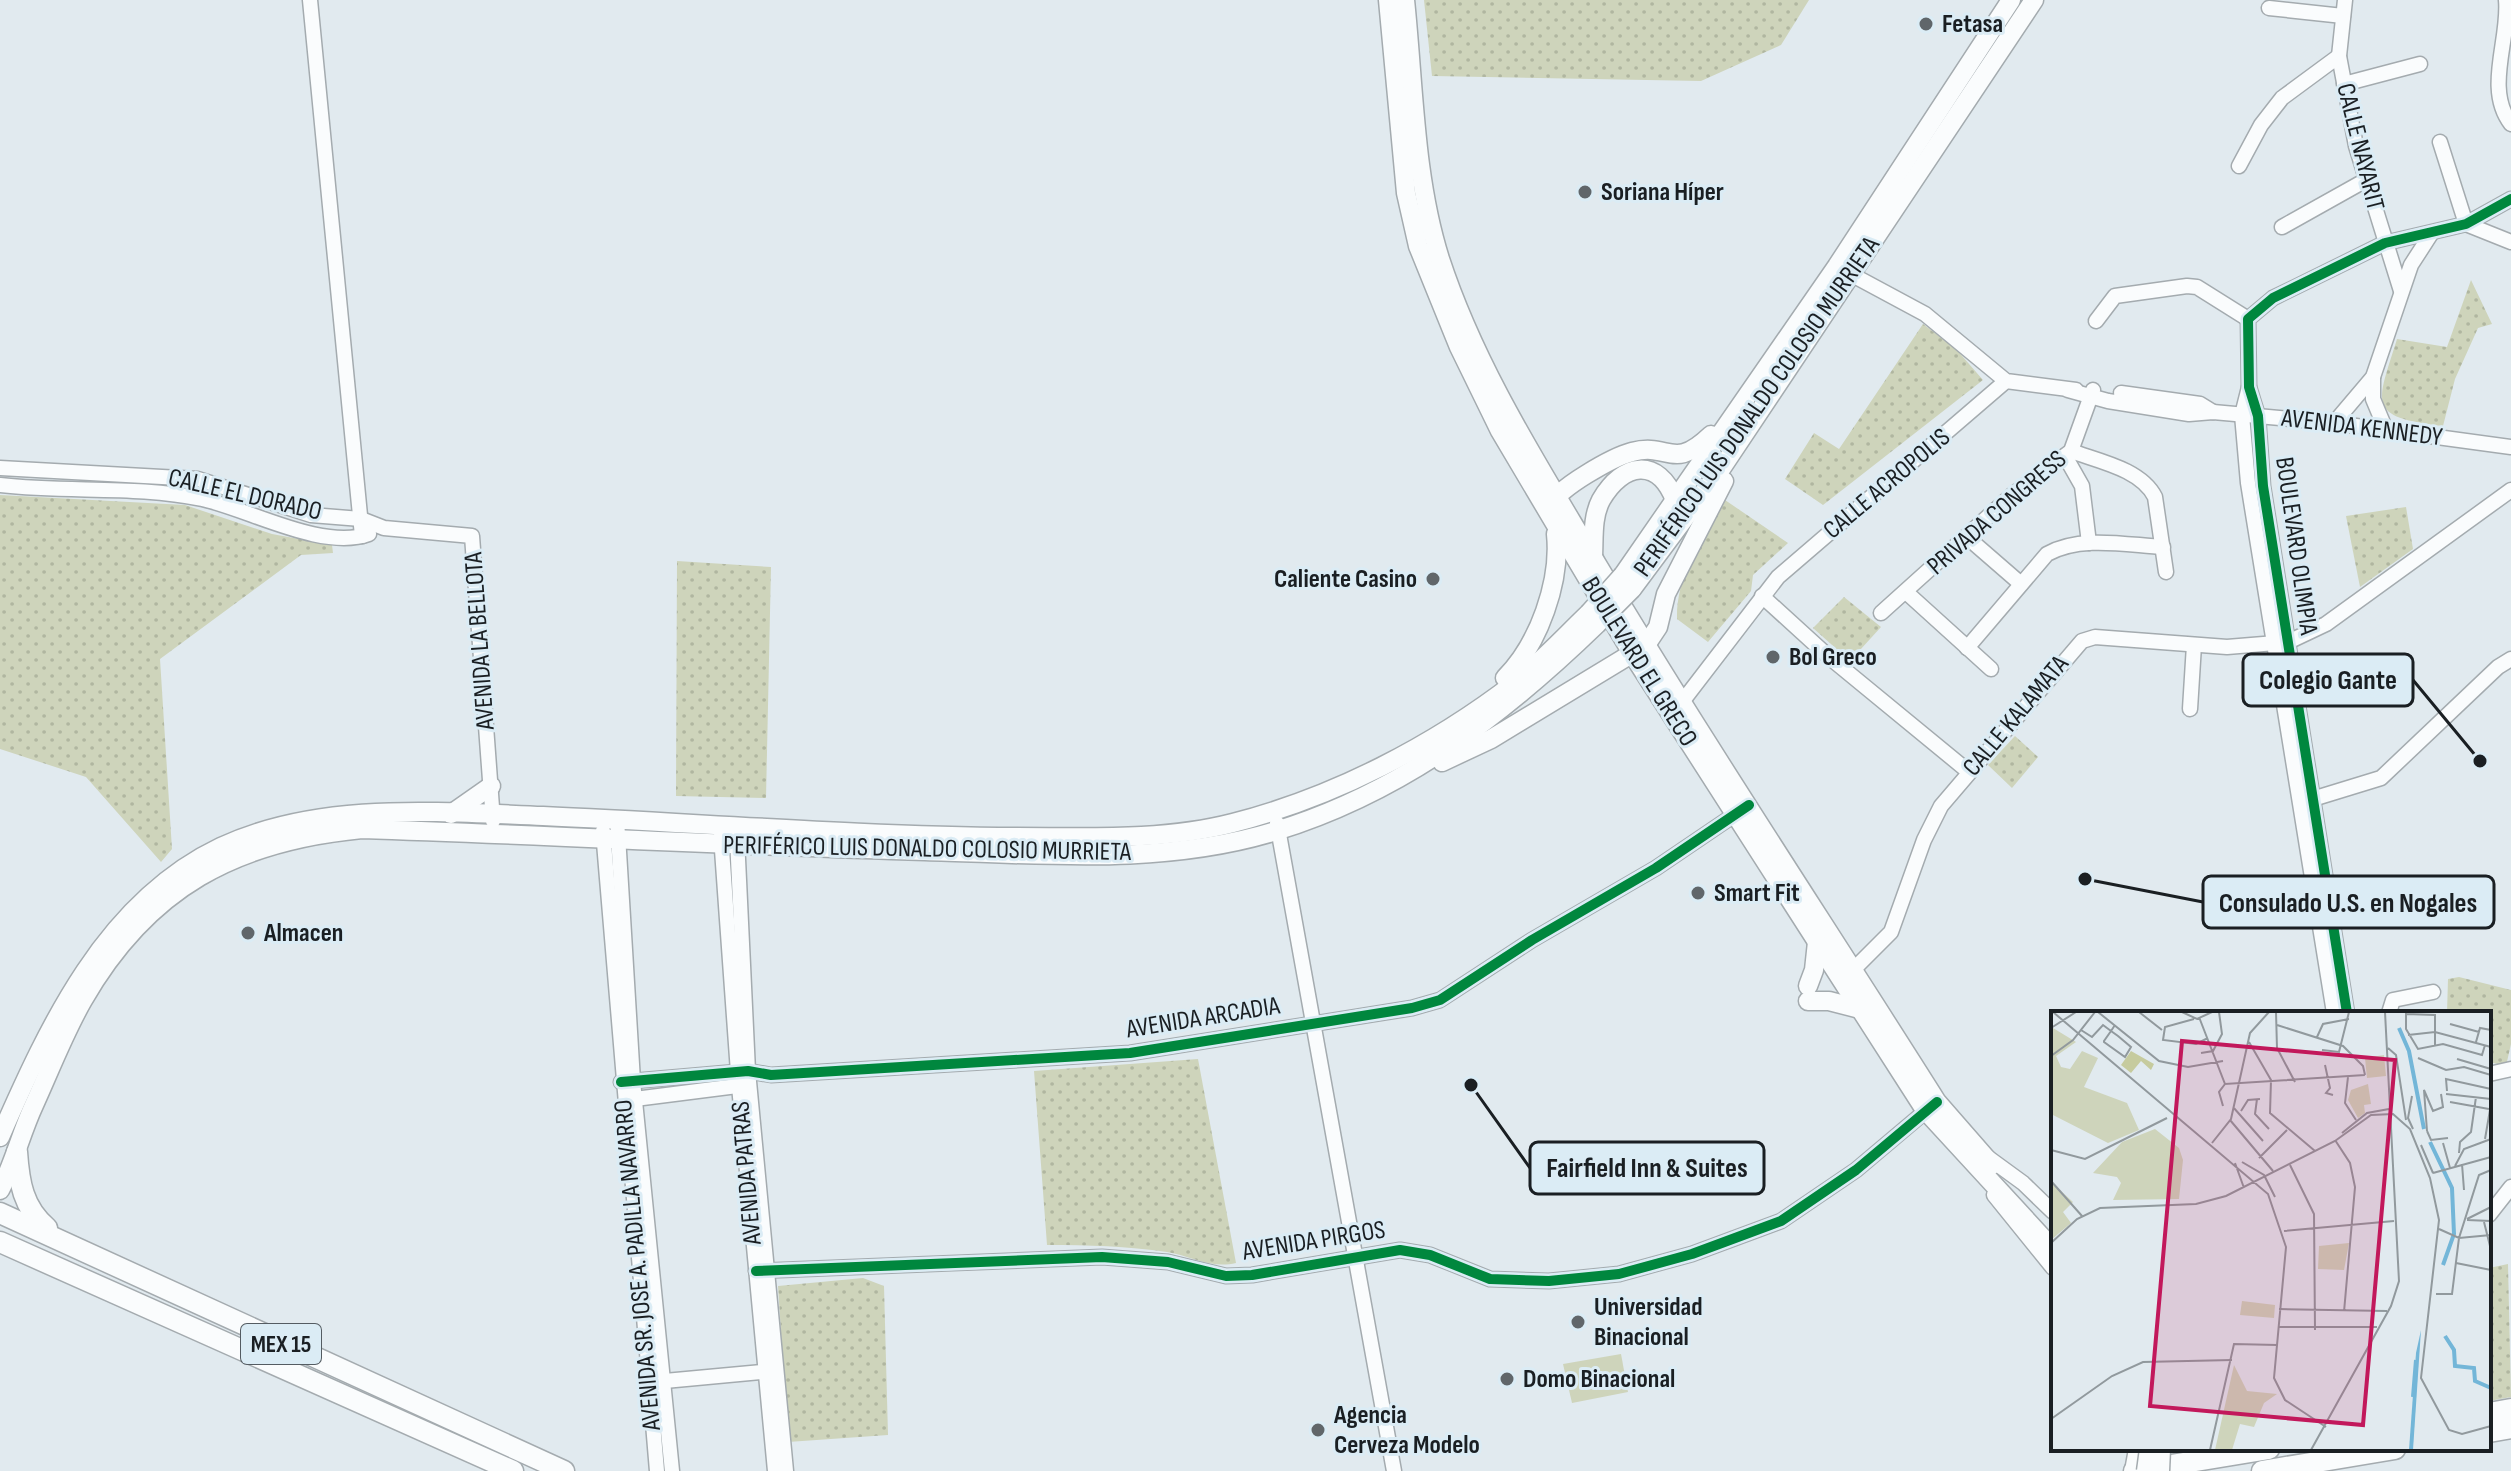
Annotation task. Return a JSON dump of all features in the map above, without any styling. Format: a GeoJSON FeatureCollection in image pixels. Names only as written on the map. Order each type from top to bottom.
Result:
{"type":"FeatureCollection","features":[{"type":"Feature","properties":{"kind":"highway"},"geometry":{"type":"LineString","coordinates":[[17,1152],[25,1201],[33,1215],[56,1236]]}},
{"type":"Feature","properties":{"kind":"highway","name":"MEX 15"},"geometry":{"type":"LineString","coordinates":[[0,1213],[56,1236],[223,1318],[564,1471]]}},
{"type":"Feature","properties":{"kind":"highway","name":"MEX 15"},"geometry":{"type":"LineString","coordinates":[[0,1242],[513,1471]]}},
{"type":"Feature","properties":{"kind":"highway"},"geometry":{"type":"LineString","coordinates":[[2491,1413],[2511,1409]]}},
{"type":"Feature","properties":{"kind":"highway"},"geometry":{"type":"LineString","coordinates":[[2491,1432],[2511,1428]]}},
{"type":"Feature","properties":{"kind":"highway"},"geometry":{"type":"LineString","coordinates":[[432,1435],[463,1441],[494,1439],[521,1471]]}},
{"type":"Feature","properties":{"kind":"highway"},"geometry":{"type":"LineString","coordinates":[[2133,1471],[2167,1461],[2234,1451]]}},
{"type":"Feature","properties":{"kind":"highway"},"geometry":{"type":"LineString","coordinates":[[2262,1471],[2383,1451]]}},
{"type":"Feature","properties":{"kind":"main road","name":"BOULEVARD EL GRECO"},"geometry":{"type":"LineString","coordinates":[[1388,0],[1406,193],[1418,246],[1482,397],[1639,650],[1849,968],[1931,1106]]}},
{"type":"Feature","properties":{"kind":"main road","name":"BOULEVARD EL GRECO"},"geometry":{"type":"LineString","coordinates":[[1405,0],[1424,190],[1434,237],[1454,298],[1553,512],[1593,556],[1639,650],[1682,702],[1817,942],[1849,968],[1860,1009],[1931,1106],[2027,1211],[2051,1230]]}},
{"type":"Feature","properties":{"kind":"main road"},"geometry":{"type":"LineString","coordinates":[[1990,30],[1992,0]]}},
{"type":"Feature","properties":{"kind":"main road","name":"PERIFÉRICO LUIS DONALDO COLOSIO MURRIETA"},"geometry":{"type":"LineString","coordinates":[[0,1137],[52,1027],[91,961],[122,920],[161,885],[219,848],[265,830],[361,814],[493,814],[610,819],[729,836],[1080,857],[1208,847],[1278,831],[1366,796],[1424,767],[1529,689],[1627,582],[1732,453],[2011,0]]}},
{"type":"Feature","properties":{"kind":"main road"},"geometry":{"type":"LineString","coordinates":[[2001,48],[2001,33],[2018,0]]}},
{"type":"Feature","properties":{"kind":"main road","name":"PERIFÉRICO LUIS DONALDO COLOSIO MURRIETA"},"geometry":{"type":"LineString","coordinates":[[1627,582],[1675,500],[1734,414],[1843,270],[2034,0]]}},
{"type":"Feature","properties":{"kind":"main road"},"geometry":{"type":"LineString","coordinates":[[1461,719],[1521,658],[1554,585],[1559,562],[1553,512],[1632,452],[1688,454],[1734,414]]}},
{"type":"Feature","properties":{"kind":"main road"},"geometry":{"type":"LineString","coordinates":[[1424,767],[1463,754],[1491,739],[1564,692],[1639,650],[1658,627],[1666,594],[1723,481],[1732,453]]}},
{"type":"Feature","properties":{"kind":"main road"},"geometry":{"type":"LineString","coordinates":[[1593,556],[1594,522],[1601,501],[1624,475],[1636,470],[1654,471],[1667,481],[1675,500]]}},
{"type":"Feature","properties":{"kind":"main road","name":"PERIFÉRICO LUIS DONALDO COLOSIO MURRIETA"},"geometry":{"type":"LineString","coordinates":[[0,1190],[33,1108],[82,1002],[107,962],[159,904],[190,881],[246,851],[317,833],[362,829],[609,839],[729,836],[1077,837],[1167,834],[1227,824],[1274,811],[1332,789],[1425,743],[1517,681],[1593,619]]}},
{"type":"Feature","properties":{"kind":"main road"},"geometry":{"type":"LineString","coordinates":[[451,814],[491,786]]}},
{"type":"Feature","properties":{"kind":"main road"},"geometry":{"type":"LineString","coordinates":[[1817,942],[1808,993],[1860,1009]]}},
{"type":"Feature","properties":{"kind":"main road","name":"BOULEVARD EL GRECO"},"geometry":{"type":"LineString","coordinates":[[2027,1211],[2051,1246]]}},
{"type":"Feature","properties":{"kind":"main road"},"geometry":{"type":"LineString","coordinates":[[2146,1471],[2149,1451]]}},
{"type":"Feature","properties":{"kind":"street"},"geometry":{"type":"LineString","coordinates":[[310,0],[362,536]]}},
{"type":"Feature","properties":{"kind":"street","name":"CALLE NAYARIT"},"geometry":{"type":"LineString","coordinates":[[2345,0],[2339,56],[2344,84],[2366,180],[2401,291]]}},
{"type":"Feature","properties":{"kind":"street"},"geometry":{"type":"LineString","coordinates":[[2506,0],[2506,96],[2511,124]]}},
{"type":"Feature","properties":{"kind":"street"},"geometry":{"type":"LineString","coordinates":[[2269,8],[2343,16]]}},
{"type":"Feature","properties":{"kind":"street"},"geometry":{"type":"LineString","coordinates":[[2239,166],[2261,125],[2282,98],[2339,56]]}},
{"type":"Feature","properties":{"kind":"street"},"geometry":{"type":"LineString","coordinates":[[2344,84],[2420,64]]}},
{"type":"Feature","properties":{"kind":"street"},"geometry":{"type":"LineString","coordinates":[[2440,142],[2466,224]]}},
{"type":"Feature","properties":{"kind":"street"},"geometry":{"type":"LineString","coordinates":[[2282,227],[2366,180]]}},
{"type":"Feature","properties":{"kind":"street"},"geometry":{"type":"LineString","coordinates":[[2248,319],[2273,298],[2385,243],[2466,224],[2511,199]]}},
{"type":"Feature","properties":{"kind":"street"},"geometry":{"type":"LineString","coordinates":[[2466,224],[2511,242]]}},
{"type":"Feature","properties":{"kind":"street"},"geometry":{"type":"LineString","coordinates":[[2386,430],[2373,399],[2373,377],[2411,265],[2431,234]]}},
{"type":"Feature","properties":{"kind":"street"},"geometry":{"type":"LineString","coordinates":[[1843,270],[1925,314],[2006,381]]}},
{"type":"Feature","properties":{"kind":"street"},"geometry":{"type":"LineString","coordinates":[[2096,321],[2115,296],[2187,286],[2197,287],[2248,319]]}},
{"type":"Feature","properties":{"kind":"street"},"geometry":{"type":"LineString","coordinates":[[2242,415],[2249,387],[2248,319]]}},
{"type":"Feature","properties":{"kind":"street"},"geometry":{"type":"LineString","coordinates":[[2334,423],[2373,377]]}},
{"type":"Feature","properties":{"kind":"street","name":"AVENIDA KENNEDY"},"geometry":{"type":"LineString","coordinates":[[2006,381],[2131,400],[2200,415],[2213,412],[2334,423],[2511,447]]}},
{"type":"Feature","properties":{"kind":"street","name":"CALLE ACROPOLIS"},"geometry":{"type":"LineString","coordinates":[[1682,702],[1766,591],[2006,381]]}},
{"type":"Feature","properties":{"kind":"street","name":"BOULEVARD OLIMPIA"},"geometry":{"type":"LineString","coordinates":[[2249,387],[2258,416],[2281,643]]}},
{"type":"Feature","properties":{"kind":"street","name":"PRIVADA CONGRESS"},"geometry":{"type":"LineString","coordinates":[[1881,613],[1968,538],[2012,495],[2068,454],[2092,394]]}},
{"type":"Feature","properties":{"kind":"street","name":"BOULEVARD OLIMPIA"},"geometry":{"type":"LineString","coordinates":[[2242,415],[2326,917],[2347,1011]]}},
{"type":"Feature","properties":{"kind":"street"},"geometry":{"type":"LineString","coordinates":[[2068,454],[2082,486],[2089,543]]}},
{"type":"Feature","properties":{"kind":"street"},"geometry":{"type":"LineString","coordinates":[[2068,454],[2137,477],[2150,488],[2166,572]]}},
{"type":"Feature","properties":{"kind":"street","name":"CALLE EL DORADO"},"geometry":{"type":"LineString","coordinates":[[0,468],[198,479],[292,510],[361,519],[384,528]]}},
{"type":"Feature","properties":{"kind":"street"},"geometry":{"type":"LineString","coordinates":[[47,491],[48,473]]}},
{"type":"Feature","properties":{"kind":"street","name":"CALLE EL DORADO"},"geometry":{"type":"LineString","coordinates":[[0,485],[47,491],[168,494],[237,509],[312,534],[362,536],[384,528]]}},
{"type":"Feature","properties":{"kind":"street","name":"CALLE KALAMATA"},"geometry":{"type":"LineString","coordinates":[[1849,968],[1891,932],[1929,826],[1969,772],[2082,641],[2095,637],[2194,645],[2281,643],[2326,624],[2511,490]]}},
{"type":"Feature","properties":{"kind":"street","name":"AVENIDA LA BELLOTA"},"geometry":{"type":"LineString","coordinates":[[384,528],[472,536],[493,833]]}},
{"type":"Feature","properties":{"kind":"street"},"geometry":{"type":"LineString","coordinates":[[1968,538],[2021,584]]}},
{"type":"Feature","properties":{"kind":"street"},"geometry":{"type":"LineString","coordinates":[[1967,648],[2047,554],[2058,548],[2089,543],[2163,547]]}},
{"type":"Feature","properties":{"kind":"street"},"geometry":{"type":"LineString","coordinates":[[1766,591],[1969,772]]}},
{"type":"Feature","properties":{"kind":"street"},"geometry":{"type":"LineString","coordinates":[[1906,592],[1991,669]]}},
{"type":"Feature","properties":{"kind":"street"},"geometry":{"type":"LineString","coordinates":[[2190,709],[2194,645]]}},
{"type":"Feature","properties":{"kind":"street"},"geometry":{"type":"LineString","coordinates":[[2308,801],[2381,778],[2498,667],[2511,659]]}},
{"type":"Feature","properties":{"kind":"street","name":"AVENIDA ARCADIA"},"geometry":{"type":"LineString","coordinates":[[628,1100],[771,1075],[1130,1053],[1440,1000],[1532,940],[1656,868],[1742,809]]}},
{"type":"Feature","properties":{"kind":"street"},"geometry":{"type":"LineString","coordinates":[[1274,811],[1394,1471]]}},
{"type":"Feature","properties":{"kind":"street","name":"AVENIDA SR. JOSE A. PADILLA NAVARRO"},"geometry":{"type":"LineString","coordinates":[[610,819],[628,1100],[656,1382],[672,1471]]}},
{"type":"Feature","properties":{"kind":"street","name":"AVENIDA PATRAS"},"geometry":{"type":"LineString","coordinates":[[729,836],[744,1078],[771,1371],[775,1471]]}},
{"type":"Feature","properties":{"kind":"street"},"geometry":{"type":"LineString","coordinates":[[2326,917],[2393,908]]}},
{"type":"Feature","properties":{"kind":"street","name":"BOULEVARD OLIMPIA"},"geometry":{"type":"LineString","coordinates":[[2326,917],[2334,1011]]}},
{"type":"Feature","properties":{"kind":"street"},"geometry":{"type":"LineString","coordinates":[[2390,1011],[2393,1000],[2433,992]]}},
{"type":"Feature","properties":{"kind":"street"},"geometry":{"type":"LineString","coordinates":[[2491,1074],[2511,1069]]}},
{"type":"Feature","properties":{"kind":"street","name":"AVENIDA ARCADIA"},"geometry":{"type":"LineString","coordinates":[[627,1081],[744,1078]]}},
{"type":"Feature","properties":{"kind":"street","name":"AVENIDA PIRGOS"},"geometry":{"type":"LineString","coordinates":[[762,1270],[1102,1257],[1168,1262],[1203,1272],[1239,1276],[1356,1255],[1417,1250],[1490,1279],[1549,1281],[1647,1268],[1749,1234],[1795,1213],[1856,1170],[1931,1106]]}},
{"type":"Feature","properties":{"kind":"street"},"geometry":{"type":"LineString","coordinates":[[1976,1157],[2023,1183],[2051,1210]]}},
{"type":"Feature","properties":{"kind":"street"},"geometry":{"type":"LineString","coordinates":[[1976,1157],[2001,1205],[2051,1266]]}},
{"type":"Feature","properties":{"kind":"street"},"geometry":{"type":"LineString","coordinates":[[2491,1212],[2511,1187]]}},
{"type":"Feature","properties":{"kind":"street"},"geometry":{"type":"LineString","coordinates":[[656,1382],[771,1371]]}},
{"type":"Feature","properties":{"kind":"street","name":"AVENIDA PATRAS"},"geometry":{"type":"LineString","coordinates":[[771,1371],[786,1471]]}},
{"type":"Feature","properties":{"kind":"street","name":"AVENIDA SR. JOSE A. PADILLA NAVARRO"},"geometry":{"type":"LineString","coordinates":[[656,1382],[657,1471]]}},
{"type":"Feature","properties":{"kind":"street"},"geometry":{"type":"LineString","coordinates":[[2133,1471],[2136,1451]]}},
{"type":"Feature","properties":{"kind":"green space"},"geometry":{"type":"Polygon","coordinates":[[[1424,0],[1809,0],[1781,45],[1701,81],[1432,76],[1424,0]]]}},
{"type":"Feature","properties":{"kind":"green space"},"geometry":{"type":"Polygon","coordinates":[[[2471,280],[2492,324],[2478,328],[2455,379],[2443,426],[2400,418],[2389,412],[2383,404],[2382,393],[2397,339],[2447,347],[2471,280]]]}},
{"type":"Feature","properties":{"kind":"green space"},"geometry":{"type":"Polygon","coordinates":[[[1923,324],[1956,349],[1983,380],[1823,505],[1785,479],[1814,433],[1839,449],[1923,324]]]}},
{"type":"Feature","properties":{"kind":"green space"},"geometry":{"type":"Polygon","coordinates":[[[0,495],[185,505],[272,534],[332,545],[333,553],[301,555],[160,659],[172,849],[161,862],[86,777],[0,749],[0,495]]]}},
{"type":"Feature","properties":{"kind":"green space"},"geometry":{"type":"Polygon","coordinates":[[[1725,500],[1788,543],[1753,575],[1751,591],[1708,642],[1677,619],[1678,603],[1692,556],[1725,500]]]}},
{"type":"Feature","properties":{"kind":"green space"},"geometry":{"type":"Polygon","coordinates":[[[2406,507],[2413,549],[2360,587],[2346,516],[2406,507]]]}},
{"type":"Feature","properties":{"kind":"green space"},"geometry":{"type":"Polygon","coordinates":[[[677,561],[771,567],[766,798],[676,796],[677,561]]]}},
{"type":"Feature","properties":{"kind":"green space"},"geometry":{"type":"Polygon","coordinates":[[[1844,597],[1881,627],[1850,661],[1813,628],[1844,597]]]}},
{"type":"Feature","properties":{"kind":"green space"},"geometry":{"type":"Polygon","coordinates":[[[2015,736],[2038,757],[2012,788],[1988,765],[2015,736]]]}},
{"type":"Feature","properties":{"kind":"green space"},"geometry":{"type":"Polygon","coordinates":[[[2459,977],[2511,990],[2511,1044],[2506,1066],[2491,1062],[2491,1011],[2447,1011],[2448,979],[2459,977]]]}},
{"type":"Feature","properties":{"kind":"green space"},"geometry":{"type":"Polygon","coordinates":[[[1198,1059],[1236,1263],[1210,1263],[1137,1248],[1047,1245],[1034,1071],[1198,1059]]]}},
{"type":"Feature","properties":{"kind":"green space"},"geometry":{"type":"Polygon","coordinates":[[[2508,1264],[2511,1397],[2491,1401],[2491,1268],[2508,1264]]]}},
{"type":"Feature","properties":{"kind":"green space"},"geometry":{"type":"Polygon","coordinates":[[[863,1278],[884,1286],[888,1435],[788,1442],[778,1286],[863,1278]]]}},
{"type":"Feature","properties":{"kind":"green space"},"geometry":{"type":"Polygon","coordinates":[[[1621,1354],[1628,1392],[1572,1403],[1563,1364],[1621,1354]]]}},
{"type":"Feature","properties":{"kind":"cycle path"},"geometry":{"type":"LineString","coordinates":[[2347,1011],[2263,486],[2258,416],[2249,387],[2248,319],[2273,298],[2385,243],[2466,224],[2511,199]]}},
{"type":"Feature","properties":{"kind":"cycle path"},"geometry":{"type":"LineString","coordinates":[[621,1082],[748,1071],[771,1075],[1130,1053],[1412,1008],[1440,1000],[1532,940],[1656,868],[1749,805]]}},
{"type":"Feature","properties":{"kind":"cycle path"},"geometry":{"type":"LineString","coordinates":[[756,1271],[1102,1257],[1168,1262],[1226,1276],[1252,1275],[1400,1250],[1430,1255],[1490,1279],[1549,1281],[1619,1274],[1692,1254],[1781,1221],[1856,1170],[1937,1102]]}},
{"type":"Feature","properties":{"kind":"place","name":"Fetasa"},"geometry":{"type":"Point","coordinates":[1926,24]}},
{"type":"Feature","properties":{"kind":"place","name":"Soriana Híper"},"geometry":{"type":"Point","coordinates":[1585,192]}},
{"type":"Feature","properties":{"kind":"place","name":"Caliente Casino"},"geometry":{"type":"Point","coordinates":[1433,579]}},
{"type":"Feature","properties":{"kind":"place","name":"Bol Greco"},"geometry":{"type":"Point","coordinates":[1773,657]}},
{"type":"Feature","properties":{"kind":"place","name":"Colegio Gante"},"geometry":{"type":"Point","coordinates":[2480,761]}},
{"type":"Feature","properties":{"kind":"place","name":"Consulado U.S. en Nogales"},"geometry":{"type":"Point","coordinates":[2085,879]}},
{"type":"Feature","properties":{"kind":"place","name":"Smart Fit"},"geometry":{"type":"Point","coordinates":[1698,893]}},
{"type":"Feature","properties":{"kind":"place","name":"Almacen"},"geometry":{"type":"Point","coordinates":[248,933]}},
{"type":"Feature","properties":{"kind":"place","name":"Fairfield Inn & Suites"},"geometry":{"type":"Point","coordinates":[1471,1085]}},
{"type":"Feature","properties":{"kind":"place","name":"Universidad Binacional"},"geometry":{"type":"Point","coordinates":[1578,1322]}},
{"type":"Feature","properties":{"kind":"place","name":"Domo Binacional"},"geometry":{"type":"Point","coordinates":[1507,1379]}},
{"type":"Feature","properties":{"kind":"place","name":"Agencia Cerveza Modelo"},"geometry":{"type":"Point","coordinates":[1318,1430]}}]}
